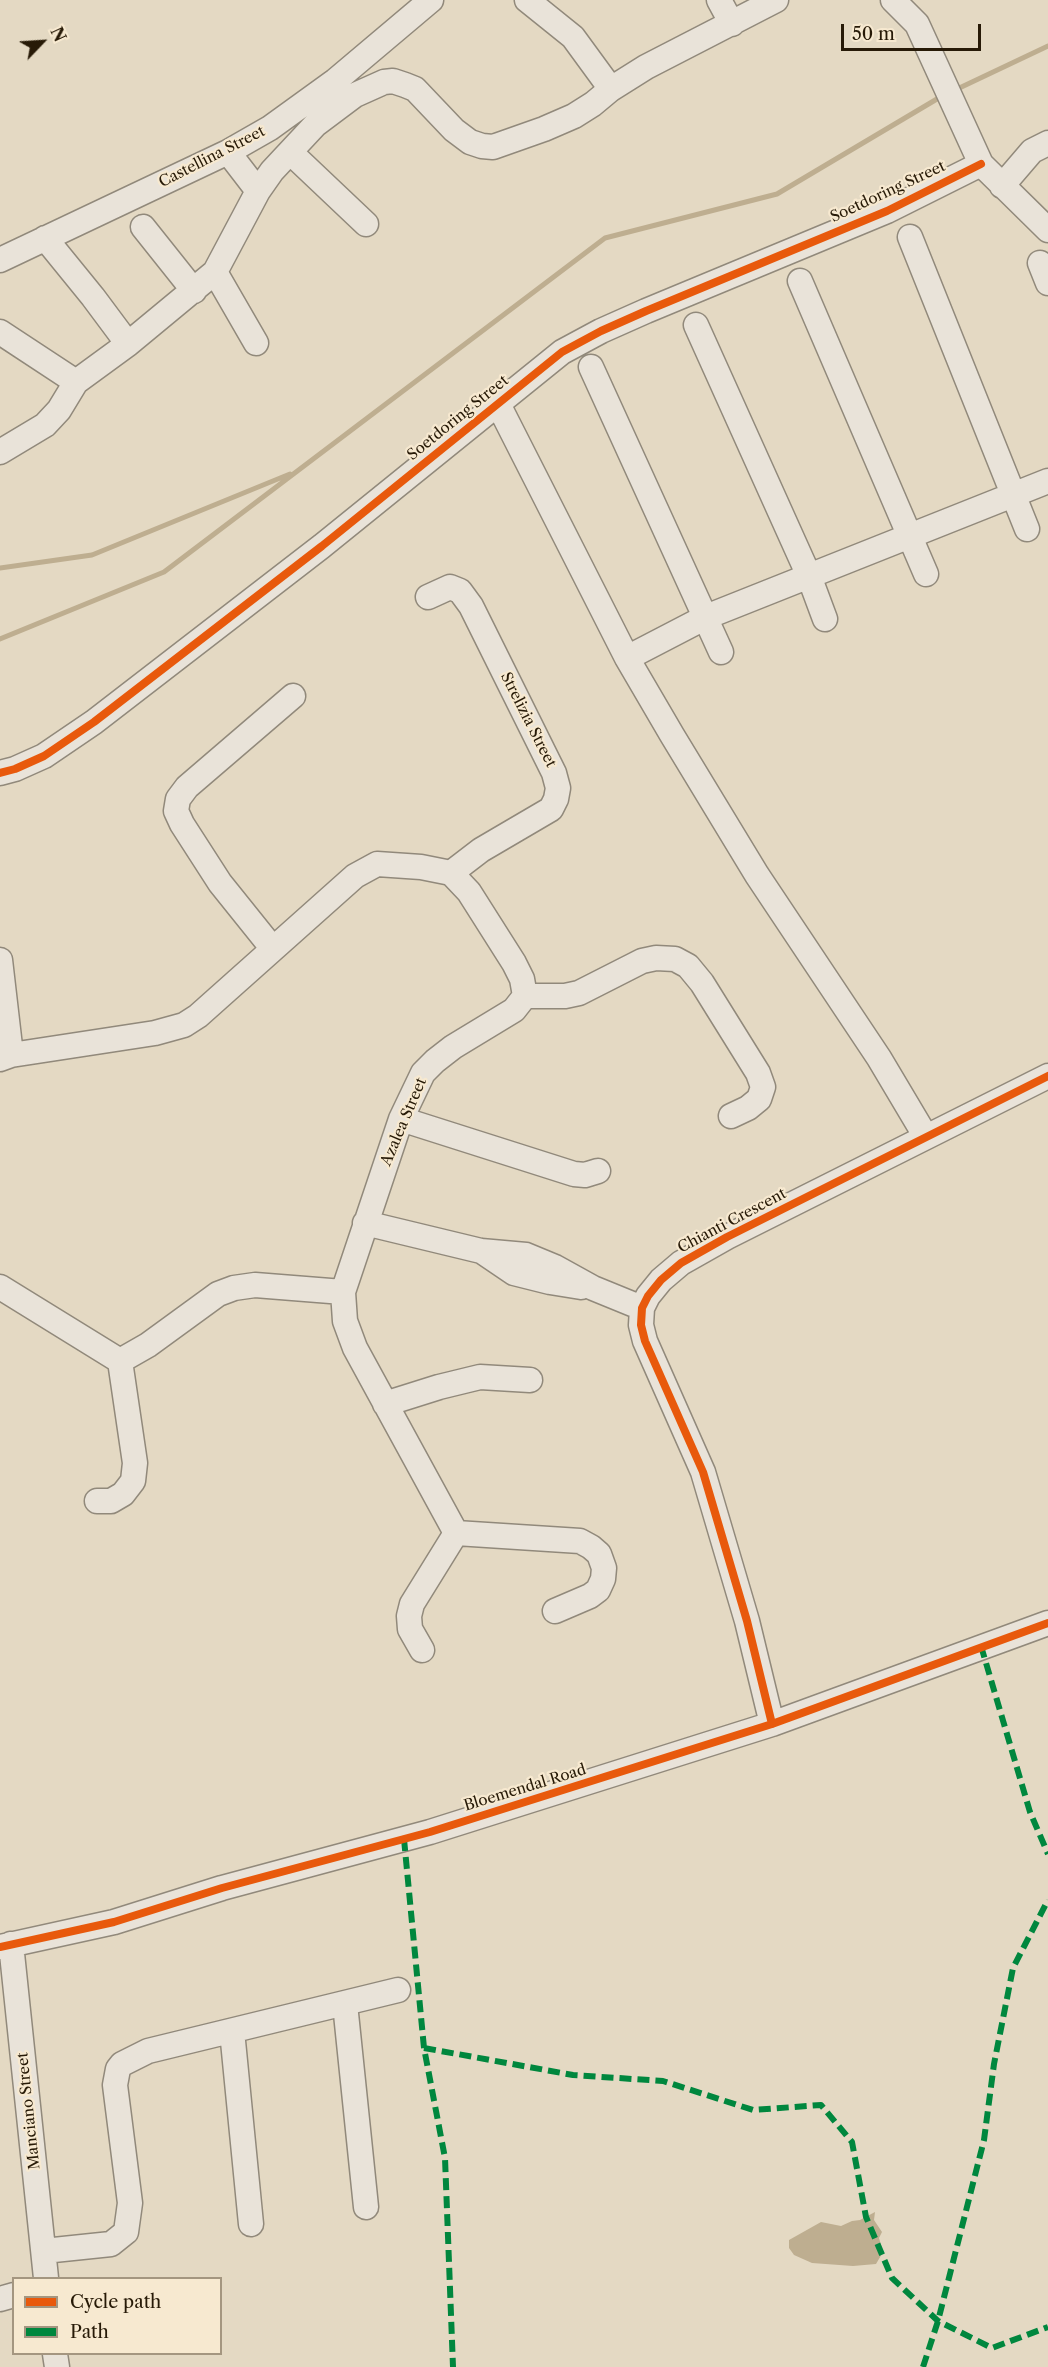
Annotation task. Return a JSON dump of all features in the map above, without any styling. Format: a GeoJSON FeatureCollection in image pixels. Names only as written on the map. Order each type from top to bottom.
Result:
{"type":"FeatureCollection","features":[{"type":"Feature","properties":{"kind":"street","name":"Castellina Street"},"geometry":{"type":"LineString","coordinates":[[0,260],[228,152],[299,108],[335,81],[431,0]]}},
{"type":"Feature","properties":{"kind":"street"},"geometry":{"type":"LineString","coordinates":[[527,0],[573,37],[611,89]]}},
{"type":"Feature","properties":{"kind":"street"},"geometry":{"type":"LineString","coordinates":[[720,0],[732,24]]}},
{"type":"Feature","properties":{"kind":"street"},"geometry":{"type":"LineString","coordinates":[[0,452],[45,425],[59,410],[76,382],[128,344],[215,272],[258,191],[272,171],[315,125],[355,96],[384,82],[393,81],[416,89],[454,130],[470,141],[482,146],[494,147],[574,116],[646,67],[776,0]]}},
{"type":"Feature","properties":{"kind":"street"},"geometry":{"type":"LineString","coordinates":[[893,0],[917,24],[981,164],[1048,230]]}},
{"type":"Feature","properties":{"kind":"street"},"geometry":{"type":"LineString","coordinates":[[1002,186],[1032,152],[1048,143]]}},
{"type":"Feature","properties":{"kind":"street"},"geometry":{"type":"LineString","coordinates":[[228,152],[258,191]]}},
{"type":"Feature","properties":{"kind":"street"},"geometry":{"type":"LineString","coordinates":[[290,152],[366,224]]}},
{"type":"Feature","properties":{"kind":"street","name":"Soetdoring Street"},"geometry":{"type":"LineString","coordinates":[[0,773],[44,756],[94,722],[322,546],[497,402],[562,352],[601,331],[887,211],[981,164]]}},
{"type":"Feature","properties":{"kind":"street"},"geometry":{"type":"LineString","coordinates":[[143,227],[194,291]]}},
{"type":"Feature","properties":{"kind":"street"},"geometry":{"type":"LineString","coordinates":[[910,237],[1027,529]]}},
{"type":"Feature","properties":{"kind":"street"},"geometry":{"type":"LineString","coordinates":[[45,238],[128,344]]}},
{"type":"Feature","properties":{"kind":"street"},"geometry":{"type":"LineString","coordinates":[[215,272],[256,343]]}},
{"type":"Feature","properties":{"kind":"street"},"geometry":{"type":"LineString","coordinates":[[800,281],[926,574]]}},
{"type":"Feature","properties":{"kind":"street"},"geometry":{"type":"LineString","coordinates":[[696,325],[809,576],[825,619]]}},
{"type":"Feature","properties":{"kind":"street"},"geometry":{"type":"LineString","coordinates":[[0,332],[76,382]]}},
{"type":"Feature","properties":{"kind":"street"},"geometry":{"type":"LineString","coordinates":[[591,367],[721,652]]}},
{"type":"Feature","properties":{"kind":"street"},"geometry":{"type":"LineString","coordinates":[[497,402],[627,658],[757,875],[879,1058],[926,1137]]}},
{"type":"Feature","properties":{"kind":"street"},"geometry":{"type":"LineString","coordinates":[[627,658],[706,617],[1048,481]]}},
{"type":"Feature","properties":{"kind":"street","name":"Strelizia Street"},"geometry":{"type":"LineString","coordinates":[[428,597],[450,587],[460,591],[471,606],[555,773],[558,788],[551,809],[481,850],[451,873]]}},
{"type":"Feature","properties":{"kind":"street"},"geometry":{"type":"LineString","coordinates":[[273,949],[220,883],[176,811],[178,799],[188,787],[293,696]]}},
{"type":"Feature","properties":{"kind":"street"},"geometry":{"type":"LineString","coordinates":[[0,960],[6,1057],[155,1033],[184,1025],[198,1016],[367,868],[377,864],[387,864],[451,873],[468,892],[514,963],[522,979],[525,996],[572,995],[642,961],[656,958],[675,958],[688,966],[702,983],[758,1073],[763,1087],[759,1099],[748,1108],[731,1116]]}},
{"type":"Feature","properties":{"kind":"street","name":"Azalea Street"},"geometry":{"type":"LineString","coordinates":[[343,1292],[401,1119],[423,1073],[435,1061],[514,1010],[525,996]]}},
{"type":"Feature","properties":{"kind":"street","name":"Chianti Crescent"},"geometry":{"type":"LineString","coordinates":[[642,1308],[661,1280],[681,1263],[727,1237],[1048,1076]]}},
{"type":"Feature","properties":{"kind":"street"},"geometry":{"type":"LineString","coordinates":[[401,1119],[574,1174],[585,1175],[598,1171]]}},
{"type":"Feature","properties":{"kind":"street"},"geometry":{"type":"LineString","coordinates":[[365,1223],[481,1251],[514,1273],[550,1282],[592,1288],[642,1308],[641,1325],[645,1341],[703,1472],[747,1621],[772,1724]]}},
{"type":"Feature","properties":{"kind":"street"},"geometry":{"type":"LineString","coordinates":[[120,1361],[148,1345],[218,1294],[234,1288],[255,1285],[343,1292],[345,1321],[355,1348],[456,1533]]}},
{"type":"Feature","properties":{"kind":"street"},"geometry":{"type":"LineString","coordinates":[[0,1287],[120,1361],[135,1463],[133,1481],[123,1494],[111,1501],[97,1501]]}},
{"type":"Feature","properties":{"kind":"street"},"geometry":{"type":"LineString","coordinates":[[386,1404],[480,1377],[530,1380]]}},
{"type":"Feature","properties":{"kind":"street"},"geometry":{"type":"LineString","coordinates":[[456,1533],[580,1541],[591,1547],[599,1554],[604,1568],[598,1590],[590,1596],[555,1611]]}},
{"type":"Feature","properties":{"kind":"street"},"geometry":{"type":"LineString","coordinates":[[422,1650],[410,1629],[412,1604],[456,1533]]}},
{"type":"Feature","properties":{"kind":"street","name":"Bloemendal Road"},"geometry":{"type":"LineString","coordinates":[[5,1945],[114,1922],[222,1888],[430,1832],[772,1724],[1048,1623]]}},
{"type":"Feature","properties":{"kind":"street","name":"Manciano Street"},"geometry":{"type":"LineString","coordinates":[[5,1945],[46,2277]]}},
{"type":"Feature","properties":{"kind":"street"},"geometry":{"type":"LineString","coordinates":[[44,2251],[111,2244],[126,2232],[130,2203],[115,2085],[118,2069],[122,2064],[148,2051],[398,1990]]}},
{"type":"Feature","properties":{"kind":"street"},"geometry":{"type":"LineString","coordinates":[[345,2004],[366,2207]]}},
{"type":"Feature","properties":{"kind":"street"},"geometry":{"type":"LineString","coordinates":[[232,2031],[251,2224]]}},
{"type":"Feature","properties":{"kind":"shaded area"},"geometry":{"type":"Polygon","coordinates":[[[875,2212],[874,2220],[882,2232],[879,2238],[883,2252],[876,2264],[853,2266],[812,2263],[794,2255],[789,2248],[789,2240],[821,2222],[841,2226],[875,2212]]]}},
{"type":"Feature","properties":{"kind":"waterway"},"geometry":{"type":"LineString","coordinates":[[953,91],[1048,46]]}},
{"type":"Feature","properties":{"kind":"waterway"},"geometry":{"type":"LineString","coordinates":[[0,639],[164,572],[605,238],[777,194],[942,96]]}},
{"type":"Feature","properties":{"kind":"waterway"},"geometry":{"type":"LineString","coordinates":[[0,568],[92,555],[290,474]]}},
{"type":"Feature","properties":{"kind":"marked path"},"geometry":{"type":"LineString","coordinates":[[981,1646],[1030,1812],[1048,1854]]}},
{"type":"Feature","properties":{"kind":"marked path"},"geometry":{"type":"LineString","coordinates":[[404,1839],[424,2048],[445,2158],[453,2367]]}},
{"type":"Feature","properties":{"kind":"marked path"},"geometry":{"type":"LineString","coordinates":[[923,2367],[938,2321],[984,2140],[994,2064],[1013,1968],[1048,1900]]}},
{"type":"Feature","properties":{"kind":"marked path"},"geometry":{"type":"LineString","coordinates":[[424,2048],[573,2075],[663,2081],[753,2110],[821,2105],[852,2142],[866,2217],[892,2278],[938,2321],[992,2348],[1048,2327]]}},
{"type":"Feature","properties":{"kind":"cycle path"},"geometry":{"type":"LineString","coordinates":[[0,773],[44,756],[94,722],[322,546],[562,352],[646,311],[887,211],[981,164]]}},
{"type":"Feature","properties":{"kind":"cycle path"},"geometry":{"type":"LineString","coordinates":[[772,1724],[747,1621],[703,1472],[645,1341],[641,1325],[642,1308],[661,1280],[681,1263],[727,1237],[1048,1076]]}},
{"type":"Feature","properties":{"kind":"cycle path"},"geometry":{"type":"LineString","coordinates":[[0,1947],[114,1922],[222,1888],[430,1832],[772,1724],[1048,1623]]}}]}
